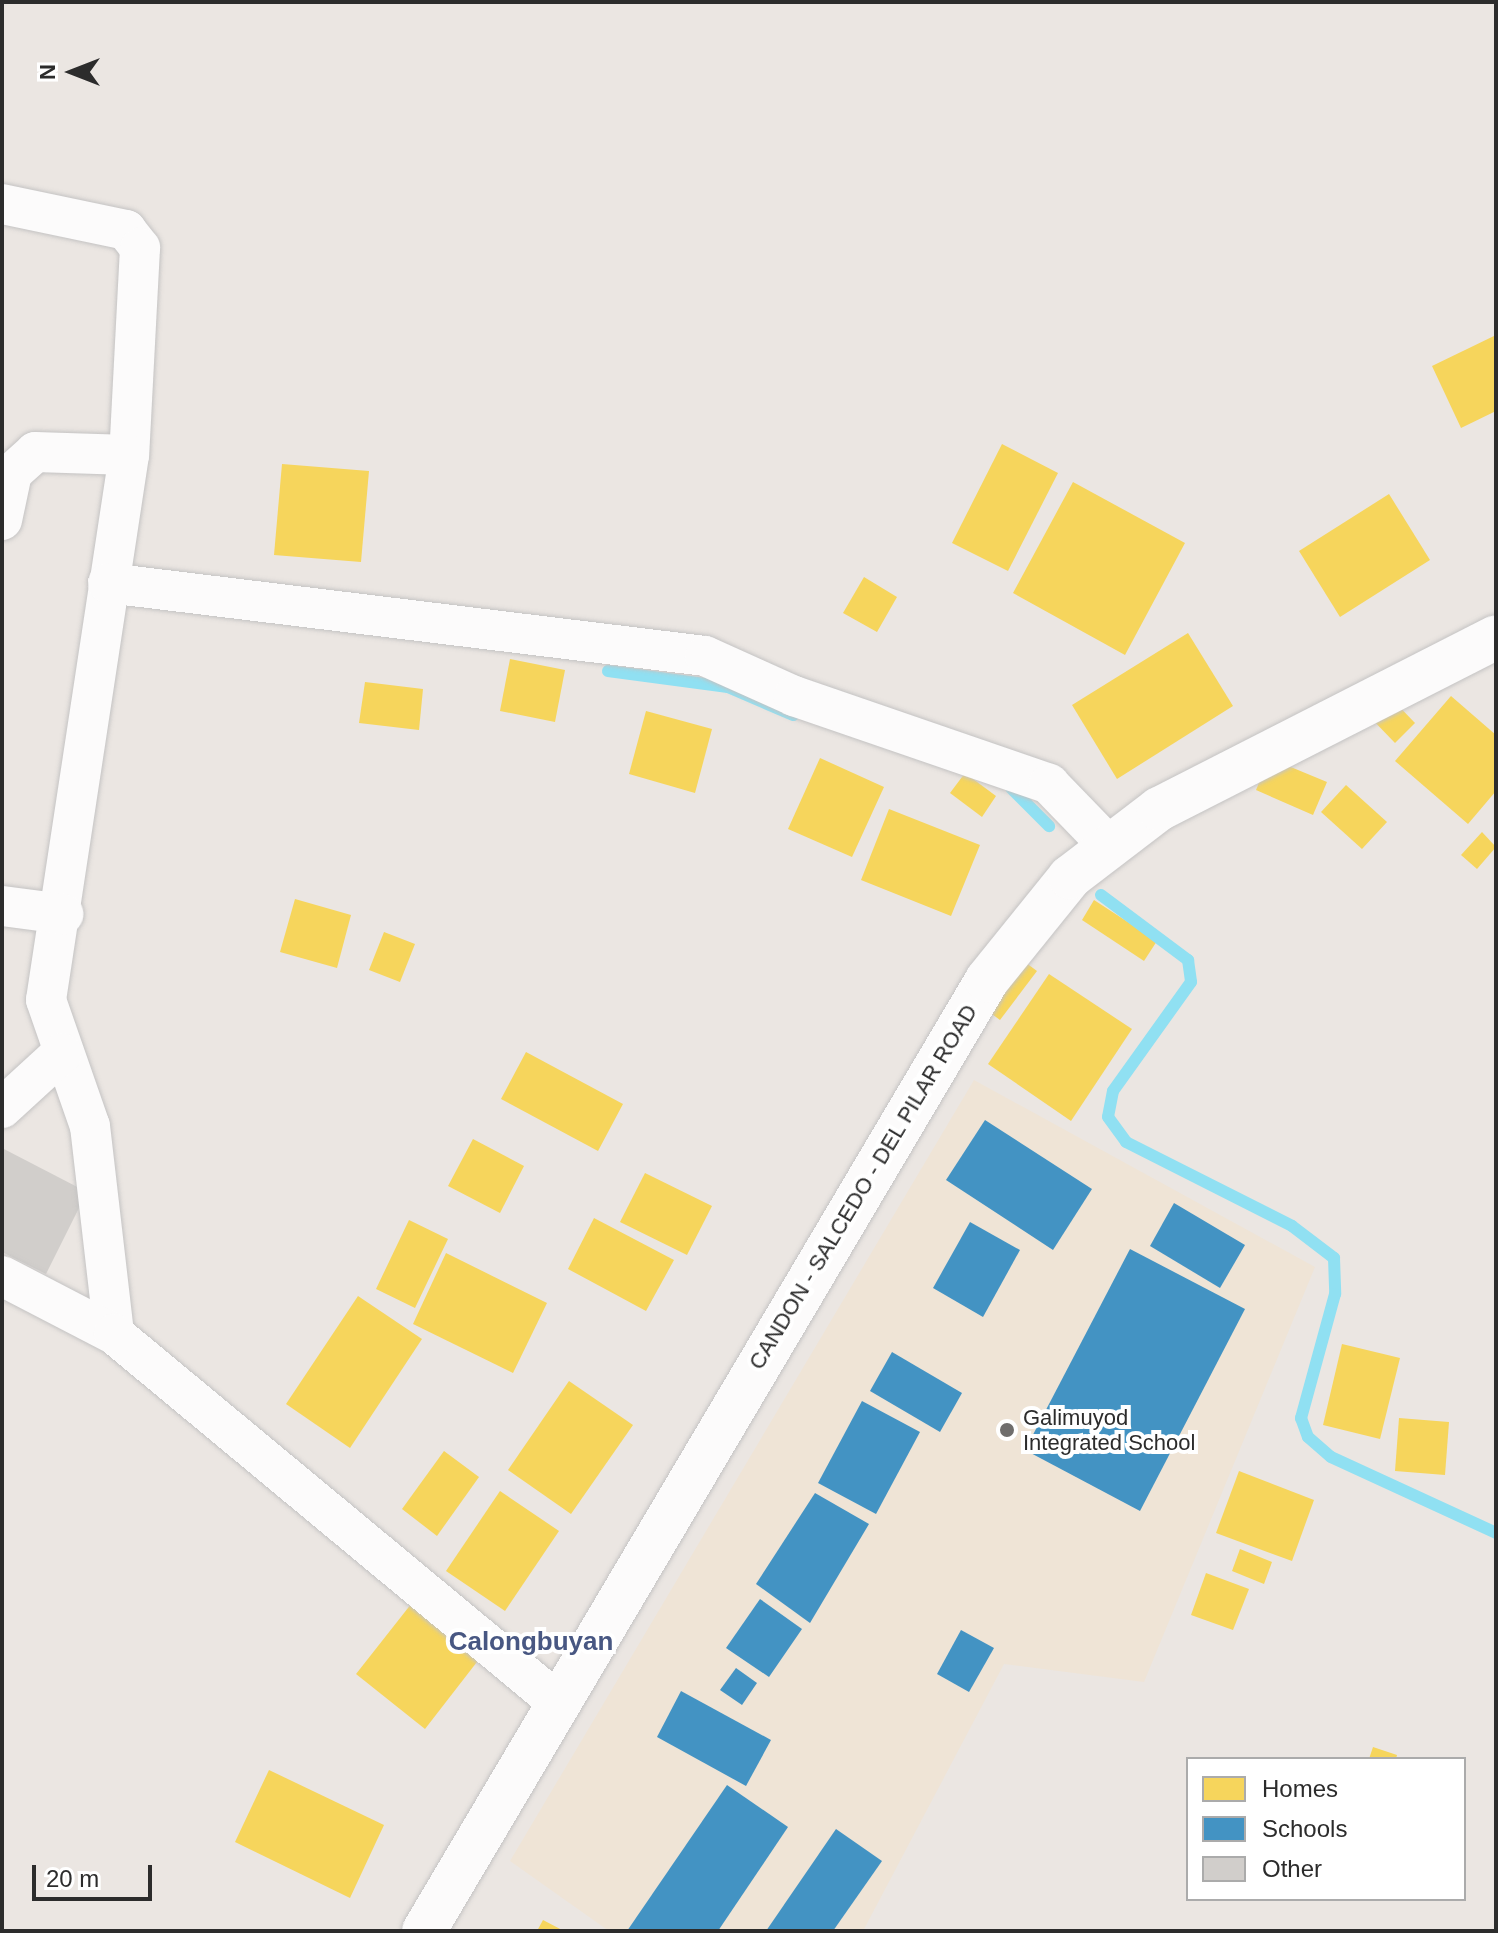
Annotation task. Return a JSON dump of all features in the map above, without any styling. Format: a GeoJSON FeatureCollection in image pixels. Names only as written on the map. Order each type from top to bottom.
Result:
{"type":"FeatureCollection","features":[{"type":"Feature","properties":{"kind":"main road","name":"CANDON - SALCEDO - DEL PILAR ROAD"},"geometry":{"type":"LineString","coordinates":[[424,1931],[555,1700],[987,980],[1070,877],[1159,809],[1496,637]]}},
{"type":"Feature","properties":{"kind":"street"},"geometry":{"type":"LineString","coordinates":[[2,204],[126,230],[140,248],[129,455],[108,583],[63,914],[46,1000],[90,1126],[114,1334]]}},
{"type":"Feature","properties":{"kind":"street"},"geometry":{"type":"LineString","coordinates":[[2,520],[12,473],[35,452],[129,455]]}},
{"type":"Feature","properties":{"kind":"street"},"geometry":{"type":"LineString","coordinates":[[108,583],[705,656],[807,701],[1049,784],[1110,847]]}},
{"type":"Feature","properties":{"kind":"street"},"geometry":{"type":"LineString","coordinates":[[2,906],[63,914]]}},
{"type":"Feature","properties":{"kind":"street"},"geometry":{"type":"LineString","coordinates":[[2,1108],[62,1053]]}},
{"type":"Feature","properties":{"kind":"street"},"geometry":{"type":"LineString","coordinates":[[2,1276],[114,1334],[555,1700]]}},
{"type":"Feature","properties":{"kind":"shaded area","name":"Galimuyod Integrated School"},"geometry":{"type":"Polygon","coordinates":[[[974,1080],[1315,1267],[1144,1682],[1004,1664],[863,1931],[609,1931],[510,1861],[974,1080]]]}},
{"type":"Feature","properties":{"kind":"building: Homes"},"geometry":{"type":"Polygon","coordinates":[[[1496,335],[1496,411],[1461,428],[1432,366],[1496,335]]]}},
{"type":"Feature","properties":{"kind":"building: Homes"},"geometry":{"type":"Polygon","coordinates":[[[1002,444],[1058,473],[1008,571],[952,543],[1002,444]]]}},
{"type":"Feature","properties":{"kind":"building: Homes"},"geometry":{"type":"Polygon","coordinates":[[[282,464],[369,471],[361,562],[274,555],[282,464]]]}},
{"type":"Feature","properties":{"kind":"building: Homes"},"geometry":{"type":"Polygon","coordinates":[[[1073,482],[1185,543],[1125,655],[1013,593],[1073,482]]]}},
{"type":"Feature","properties":{"kind":"building: Homes"},"geometry":{"type":"Polygon","coordinates":[[[1389,494],[1430,560],[1340,617],[1299,551],[1389,494]]]}},
{"type":"Feature","properties":{"kind":"building: Homes"},"geometry":{"type":"Polygon","coordinates":[[[864,577],[897,597],[877,632],[843,613],[864,577]]]}},
{"type":"Feature","properties":{"kind":"building: Homes"},"geometry":{"type":"Polygon","coordinates":[[[1188,633],[1233,706],[1117,779],[1072,705],[1188,633]]]}},
{"type":"Feature","properties":{"kind":"building: Homes"},"geometry":{"type":"Polygon","coordinates":[[[510,659],[565,670],[555,722],[500,711],[510,659]]]}},
{"type":"Feature","properties":{"kind":"building: Homes"},"geometry":{"type":"Polygon","coordinates":[[[365,682],[423,689],[419,730],[359,723],[365,682]]]}},
{"type":"Feature","properties":{"kind":"building: Homes"},"geometry":{"type":"Polygon","coordinates":[[[1389,696],[1415,723],[1395,743],[1368,715],[1389,696]]]}},
{"type":"Feature","properties":{"kind":"building: Homes"},"geometry":{"type":"Polygon","coordinates":[[[1451,696],[1496,735],[1496,791],[1468,824],[1395,761],[1451,696]]]}},
{"type":"Feature","properties":{"kind":"building: Homes"},"geometry":{"type":"Polygon","coordinates":[[[646,711],[712,729],[695,793],[629,774],[646,711]]]}},
{"type":"Feature","properties":{"kind":"building: Homes"},"geometry":{"type":"Polygon","coordinates":[[[820,758],[884,787],[852,857],[788,829],[820,758]]]}},
{"type":"Feature","properties":{"kind":"building: Homes"},"geometry":{"type":"Polygon","coordinates":[[[1269,758],[1327,782],[1313,815],[1256,790],[1269,758]]]}},
{"type":"Feature","properties":{"kind":"building: Homes"},"geometry":{"type":"Polygon","coordinates":[[[965,773],[996,796],[982,817],[950,793],[965,773]]]}},
{"type":"Feature","properties":{"kind":"building: Homes"},"geometry":{"type":"Polygon","coordinates":[[[1346,785],[1387,822],[1362,849],[1321,812],[1346,785]]]}},
{"type":"Feature","properties":{"kind":"building: Homes"},"geometry":{"type":"Polygon","coordinates":[[[889,809],[980,845],[951,916],[861,880],[889,809]]]}},
{"type":"Feature","properties":{"kind":"building: Homes"},"geometry":{"type":"Polygon","coordinates":[[[1482,832],[1496,847],[1477,869],[1461,855],[1482,832]]]}},
{"type":"Feature","properties":{"kind":"building: Homes"},"geometry":{"type":"Polygon","coordinates":[[[295,899],[351,915],[337,968],[280,952],[295,899]]]}},
{"type":"Feature","properties":{"kind":"building: Homes"},"geometry":{"type":"Polygon","coordinates":[[[1094,900],[1157,941],[1144,961],[1082,920],[1094,900]]]}},
{"type":"Feature","properties":{"kind":"building: Homes"},"geometry":{"type":"Polygon","coordinates":[[[384,932],[415,944],[400,982],[369,970],[384,932]]]}},
{"type":"Feature","properties":{"kind":"building: Homes"},"geometry":{"type":"Polygon","coordinates":[[[1014,954],[1037,971],[1000,1020],[977,1003],[1014,954]]]}},
{"type":"Feature","properties":{"kind":"building: Homes"},"geometry":{"type":"Polygon","coordinates":[[[1049,974],[1132,1029],[1071,1121],[988,1064],[1049,974]]]}},
{"type":"Feature","properties":{"kind":"building: Homes"},"geometry":{"type":"Polygon","coordinates":[[[526,1052],[623,1104],[598,1151],[501,1099],[526,1052]]]}},
{"type":"Feature","properties":{"kind":"building: Homes"},"geometry":{"type":"Polygon","coordinates":[[[473,1139],[524,1166],[500,1213],[448,1186],[473,1139]]]}},
{"type":"Feature","properties":{"kind":"building: Homes"},"geometry":{"type":"Polygon","coordinates":[[[645,1173],[712,1206],[687,1255],[620,1222],[645,1173]]]}},
{"type":"Feature","properties":{"kind":"building: Homes"},"geometry":{"type":"Polygon","coordinates":[[[594,1218],[674,1260],[646,1311],[568,1269],[594,1218]]]}},
{"type":"Feature","properties":{"kind":"building: Homes"},"geometry":{"type":"Polygon","coordinates":[[[409,1220],[448,1239],[415,1308],[376,1289],[409,1220]]]}},
{"type":"Feature","properties":{"kind":"building: Homes"},"geometry":{"type":"Polygon","coordinates":[[[446,1253],[547,1303],[513,1373],[413,1324],[446,1253]]]}},
{"type":"Feature","properties":{"kind":"building: Homes"},"geometry":{"type":"Polygon","coordinates":[[[358,1296],[422,1339],[350,1448],[286,1404],[358,1296]]]}},
{"type":"Feature","properties":{"kind":"building: Homes"},"geometry":{"type":"Polygon","coordinates":[[[1342,1344],[1400,1358],[1380,1439],[1323,1425],[1342,1344]]]}},
{"type":"Feature","properties":{"kind":"building: Homes"},"geometry":{"type":"Polygon","coordinates":[[[569,1381],[633,1425],[571,1514],[508,1470],[569,1381]]]}},
{"type":"Feature","properties":{"kind":"building: Homes"},"geometry":{"type":"Polygon","coordinates":[[[1399,1418],[1449,1422],[1445,1475],[1395,1471],[1399,1418]]]}},
{"type":"Feature","properties":{"kind":"building: Homes"},"geometry":{"type":"Polygon","coordinates":[[[444,1451],[479,1477],[437,1536],[402,1509],[444,1451]]]}},
{"type":"Feature","properties":{"kind":"building: Homes"},"geometry":{"type":"Polygon","coordinates":[[[1239,1471],[1314,1500],[1292,1561],[1216,1533],[1239,1471]]]}},
{"type":"Feature","properties":{"kind":"building: Homes"},"geometry":{"type":"Polygon","coordinates":[[[500,1491],[559,1531],[505,1611],[446,1571],[500,1491]]]}},
{"type":"Feature","properties":{"kind":"building: Homes"},"geometry":{"type":"Polygon","coordinates":[[[1240,1549],[1272,1562],[1264,1584],[1232,1571],[1240,1549]]]}},
{"type":"Feature","properties":{"kind":"building: Homes"},"geometry":{"type":"Polygon","coordinates":[[[1206,1573],[1249,1589],[1233,1630],[1191,1615],[1206,1573]]]}},
{"type":"Feature","properties":{"kind":"building: Homes"},"geometry":{"type":"Polygon","coordinates":[[[419,1594],[487,1649],[425,1729],[356,1674],[419,1594]]]}},
{"type":"Feature","properties":{"kind":"building: Homes"},"geometry":{"type":"Polygon","coordinates":[[[1373,1747],[1397,1755],[1396,1757],[1370,1757],[1373,1747]]]}},
{"type":"Feature","properties":{"kind":"building: Homes"},"geometry":{"type":"Polygon","coordinates":[[[269,1770],[384,1825],[350,1898],[235,1842],[269,1770]]]}},
{"type":"Feature","properties":{"kind":"building: Homes"},"geometry":{"type":"Polygon","coordinates":[[[543,1920],[564,1931],[537,1931],[543,1920]]]}},
{"type":"Feature","properties":{"kind":"building: Schools"},"geometry":{"type":"Polygon","coordinates":[[[985,1120],[1092,1189],[1053,1250],[946,1180],[985,1120]]]}},
{"type":"Feature","properties":{"kind":"building: Schools"},"geometry":{"type":"Polygon","coordinates":[[[1174,1203],[1245,1245],[1220,1288],[1150,1246],[1174,1203]]]}},
{"type":"Feature","properties":{"kind":"building: Schools"},"geometry":{"type":"Polygon","coordinates":[[[970,1222],[1020,1250],[983,1317],[933,1288],[970,1222]]]}},
{"type":"Feature","properties":{"kind":"building: Schools"},"geometry":{"type":"Polygon","coordinates":[[[1130,1249],[1245,1309],[1140,1511],[1025,1450],[1130,1249]]]}},
{"type":"Feature","properties":{"kind":"building: Schools"},"geometry":{"type":"Polygon","coordinates":[[[892,1352],[962,1393],[940,1432],[870,1391],[892,1352]]]}},
{"type":"Feature","properties":{"kind":"building: Schools"},"geometry":{"type":"Polygon","coordinates":[[[862,1401],[920,1432],[876,1514],[818,1483],[862,1401]]]}},
{"type":"Feature","properties":{"kind":"building: Schools"},"geometry":{"type":"Polygon","coordinates":[[[815,1493],[869,1524],[810,1623],[756,1584],[815,1493]]]}},
{"type":"Feature","properties":{"kind":"building: Schools"},"geometry":{"type":"Polygon","coordinates":[[[760,1599],[802,1629],[769,1677],[726,1648],[760,1599]]]}},
{"type":"Feature","properties":{"kind":"building: Schools"},"geometry":{"type":"Polygon","coordinates":[[[961,1630],[994,1648],[969,1692],[937,1674],[961,1630]]]}},
{"type":"Feature","properties":{"kind":"building: Schools"},"geometry":{"type":"Polygon","coordinates":[[[736,1668],[757,1683],[742,1705],[720,1690],[736,1668]]]}},
{"type":"Feature","properties":{"kind":"building: Schools"},"geometry":{"type":"Polygon","coordinates":[[[681,1691],[771,1740],[746,1786],[657,1737],[681,1691]]]}},
{"type":"Feature","properties":{"kind":"building: Schools"},"geometry":{"type":"Polygon","coordinates":[[[727,1785],[788,1827],[718,1931],[627,1931],[727,1785]]]}},
{"type":"Feature","properties":{"kind":"building: Schools"},"geometry":{"type":"Polygon","coordinates":[[[836,1829],[882,1861],[833,1931],[766,1931],[836,1829]]]}},
{"type":"Feature","properties":{"kind":"building: Other"},"geometry":{"type":"Polygon","coordinates":[[[2,1148],[87,1192],[46,1274],[2,1252],[2,1148]]]}},
{"type":"Feature","properties":{"kind":"waterway"},"geometry":{"type":"LineString","coordinates":[[608,671],[728,687],[793,715]]}},
{"type":"Feature","properties":{"kind":"waterway"},"geometry":{"type":"LineString","coordinates":[[1011,788],[1049,826]]}},
{"type":"Feature","properties":{"kind":"waterway"},"geometry":{"type":"LineString","coordinates":[[1101,895],[1188,960],[1191,982],[1113,1091],[1108,1117],[1126,1142],[1292,1226],[1334,1258],[1335,1294],[1301,1418],[1308,1437],[1331,1457],[1496,1533]]}},
{"type":"Feature","properties":{"kind":"place","name":"Galimuyod Integrated School"},"geometry":{"type":"Point","coordinates":[1007,1430]}},
{"type":"Feature","properties":{"kind":"district","name":"Calongbuyan"},"geometry":{"type":"Point","coordinates":[531,1642]}}]}
